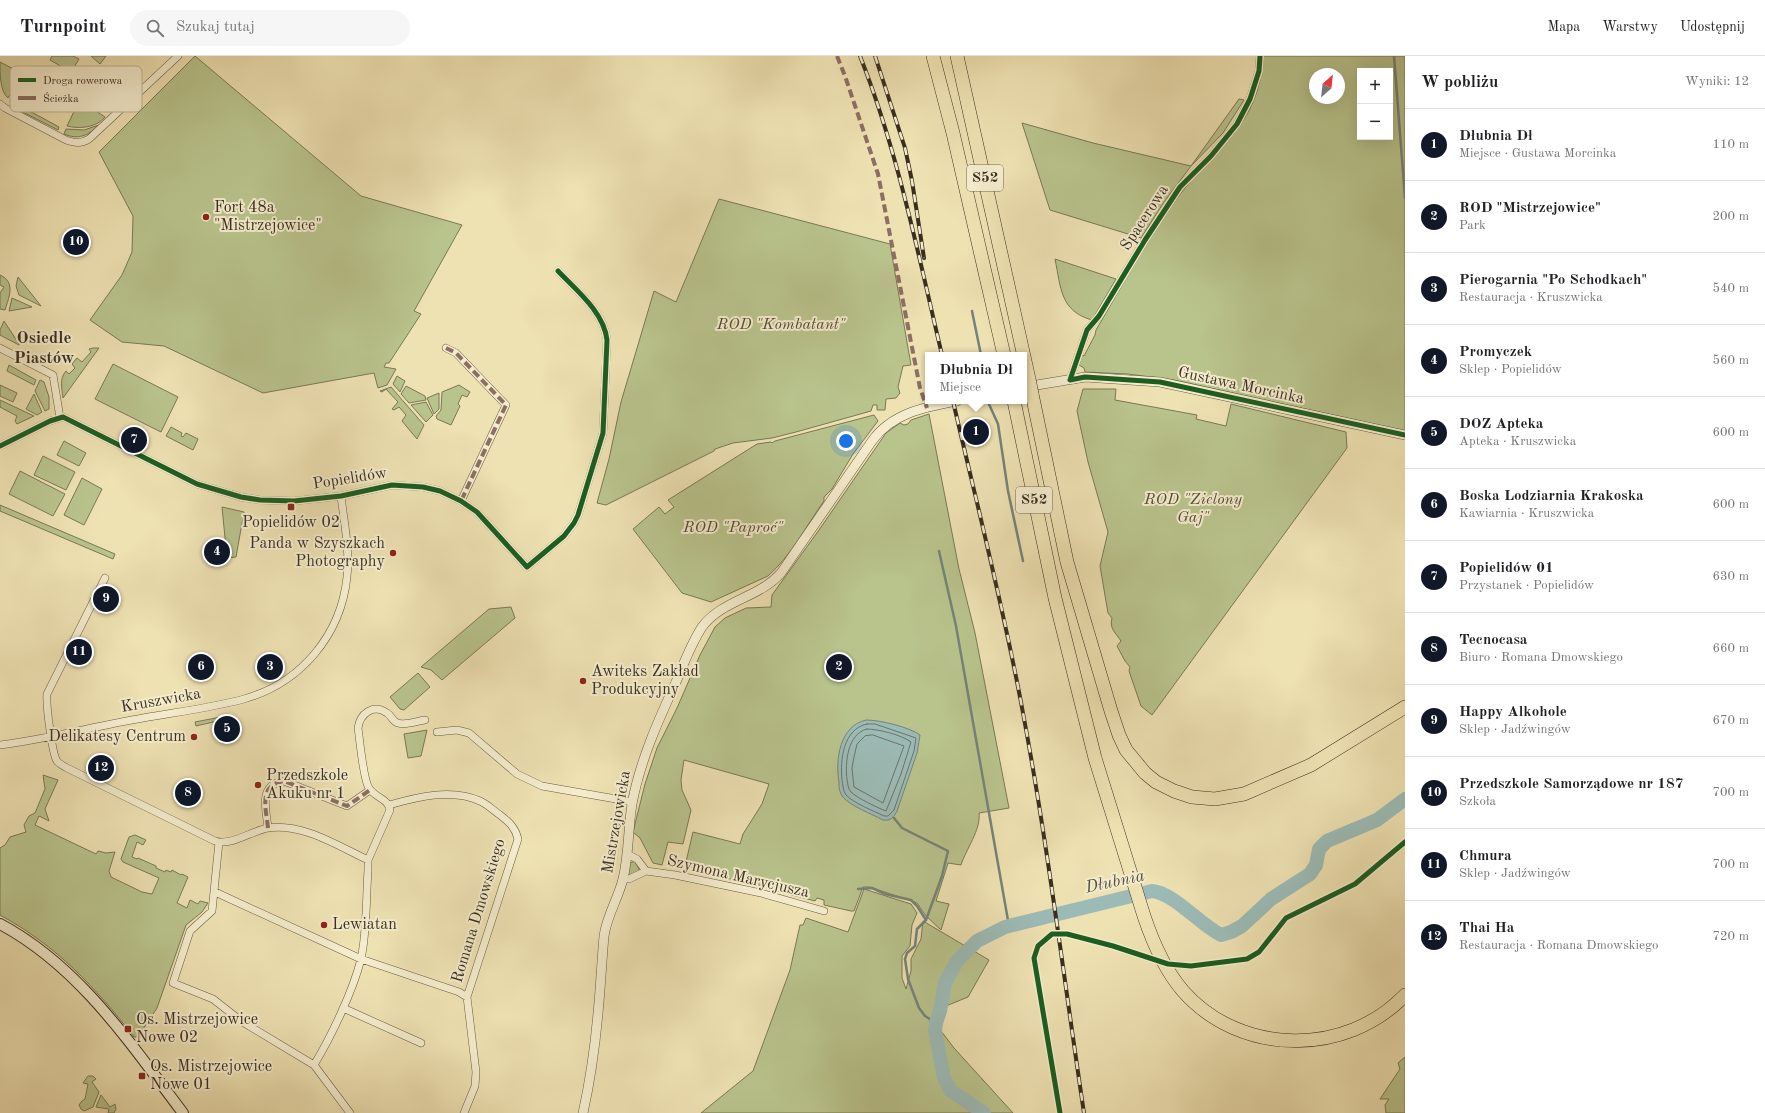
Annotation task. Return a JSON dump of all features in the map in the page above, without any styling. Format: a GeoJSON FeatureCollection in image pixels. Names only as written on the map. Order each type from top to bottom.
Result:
{"type":"FeatureCollection","features":[{"type":"Feature","properties":{"kind":"highway","name":"S52"},"geometry":{"type":"LineString","coordinates":[[933,56],[953,133],[1003,352]]}},
{"type":"Feature","properties":{"kind":"highway","name":"S52"},"geometry":{"type":"LineString","coordinates":[[957,56],[1022,352]]}},
{"type":"Feature","properties":{"kind":"highway","name":"S52"},"geometry":{"type":"LineString","coordinates":[[1029,386],[1067,562],[1111,711],[1126,750],[1145,773],[1156,782],[1174,791],[1192,797],[1215,799],[1234,797],[1312,765],[1405,707]]}},
{"type":"Feature","properties":{"kind":"highway","name":"S52"},"geometry":{"type":"LineString","coordinates":[[1015,404],[1055,598],[1095,758],[1151,937],[1163,964],[1183,991],[1213,1017],[1253,1035],[1283,1041],[1315,1040],[1346,1033],[1382,1015],[1405,995]]}},
{"type":"Feature","properties":{"kind":"main road"},"geometry":{"type":"LineString","coordinates":[[0,924],[44,952],[87,991],[183,1113]]}},
{"type":"Feature","properties":{"kind":"street"},"geometry":{"type":"LineString","coordinates":[[142,90],[178,56]]}},
{"type":"Feature","properties":{"kind":"street","name":"Spacerowa"},"geometry":{"type":"LineString","coordinates":[[1070,380],[1087,330],[1100,316],[1145,240],[1180,187],[1211,156],[1237,124],[1250,99],[1259,71],[1260,56]]}},
{"type":"Feature","properties":{"kind":"street"},"geometry":{"type":"LineString","coordinates":[[0,104],[10,111]]}},
{"type":"Feature","properties":{"kind":"street"},"geometry":{"type":"LineString","coordinates":[[13,112],[66,140],[75,143],[89,139],[118,112]]}},
{"type":"Feature","properties":{"kind":"street","name":"Popielidów"},"geometry":{"type":"LineString","coordinates":[[60,418],[68,419],[209,489],[241,497],[273,501],[294,501],[341,496],[381,487],[407,485],[440,491],[461,501],[477,512],[527,567],[564,536],[574,523],[578,515],[603,433],[607,340],[606,330],[598,316],[558,271]]}},
{"type":"Feature","properties":{"kind":"street"},"geometry":{"type":"LineString","coordinates":[[0,348],[52,375],[60,418],[50,421],[0,446]]}},
{"type":"Feature","properties":{"kind":"street"},"geometry":{"type":"LineString","coordinates":[[446,348],[456,353],[506,405],[461,501]]}},
{"type":"Feature","properties":{"kind":"street","name":"Gustawa Morcinka"},"geometry":{"type":"LineString","coordinates":[[1029,386],[1084,377],[1160,382],[1405,434]]}},
{"type":"Feature","properties":{"kind":"street","name":"Mistrzejowicka"},"geometry":{"type":"LineString","coordinates":[[583,1113],[588,1090],[597,1021],[604,935],[608,919],[623,879],[633,802],[642,765],[655,730],[689,651],[703,627],[717,613],[764,589],[775,580],[802,544],[879,431],[894,420],[927,408],[944,404]]}},
{"type":"Feature","properties":{"kind":"street","name":"Kruszwicka"},"geometry":{"type":"LineString","coordinates":[[0,745],[245,699],[286,680],[299,671],[322,645],[336,622],[342,604],[347,576],[348,559],[341,496]]}},
{"type":"Feature","properties":{"kind":"street"},"geometry":{"type":"LineString","coordinates":[[105,578],[47,694],[47,712],[56,760],[67,768],[220,842],[268,828],[287,828],[308,833],[368,860]]}},
{"type":"Feature","properties":{"kind":"street"},"geometry":{"type":"LineString","coordinates":[[314,1065],[323,1050],[351,989],[361,959],[368,860],[390,810],[389,805],[370,790],[366,782],[358,728],[361,717],[365,713],[374,709],[387,713],[396,723],[403,724],[425,720]]}},
{"type":"Feature","properties":{"kind":"street"},"geometry":{"type":"LineString","coordinates":[[437,732],[457,730],[469,733],[517,774],[537,784],[559,790],[633,802]]}},
{"type":"Feature","properties":{"kind":"street"},"geometry":{"type":"LineString","coordinates":[[268,828],[265,797],[268,788],[275,782],[284,781],[347,806],[370,790]]}},
{"type":"Feature","properties":{"kind":"street","name":"Romana Dmowskiego"},"geometry":{"type":"LineString","coordinates":[[389,805],[428,796],[447,795],[471,798],[488,807],[515,829],[518,838],[467,997],[476,1072],[475,1086],[464,1113]]}},
{"type":"Feature","properties":{"kind":"street"},"geometry":{"type":"LineString","coordinates":[[220,842],[212,911],[190,931],[172,983],[213,999],[247,1025],[314,1065],[350,1113]]}},
{"type":"Feature","properties":{"kind":"street","name":"Szymona Marycjusza"},"geometry":{"type":"LineString","coordinates":[[627,854],[637,860],[646,871]]}},
{"type":"Feature","properties":{"kind":"street","name":"Szymona Marycjusza"},"geometry":{"type":"LineString","coordinates":[[623,879],[629,879],[646,871],[675,875],[761,893],[824,911]]}},
{"type":"Feature","properties":{"kind":"street"},"geometry":{"type":"LineString","coordinates":[[215,892],[361,959],[459,992],[467,997]]}},
{"type":"Feature","properties":{"kind":"street"},"geometry":{"type":"LineString","coordinates":[[342,1008],[421,1043]]}},
{"type":"Feature","properties":{"kind":"green space"},"geometry":{"type":"Polygon","coordinates":[[[52,56],[73,56],[79,59],[75,66],[60,66],[50,60],[52,56]]]}},
{"type":"Feature","properties":{"kind":"green space"},"geometry":{"type":"Polygon","coordinates":[[[91,56],[106,56],[100,64],[91,56]]]}},
{"type":"Feature","properties":{"kind":"green space"},"geometry":{"type":"Polygon","coordinates":[[[195,56],[361,196],[462,225],[414,311],[421,314],[389,363],[386,363],[384,367],[396,369],[387,385],[378,388],[374,373],[263,393],[164,346],[122,342],[90,320],[122,275],[132,252],[133,216],[99,152],[139,112],[142,112],[142,109],[195,56]]]}},
{"type":"Feature","properties":{"kind":"green space"},"geometry":{"type":"Polygon","coordinates":[[[1263,56],[1405,56],[1405,431],[1174,380],[1128,374],[1085,372],[1084,368],[1079,365],[1082,355],[1084,356],[1096,330],[1154,231],[1190,182],[1232,135],[1244,119],[1253,101],[1260,81],[1263,56]]]}},
{"type":"Feature","properties":{"kind":"green space"},"geometry":{"type":"Polygon","coordinates":[[[0,62],[10,67],[10,95],[8,98],[3,91],[0,77],[0,62]]]}},
{"type":"Feature","properties":{"kind":"green space"},"geometry":{"type":"Polygon","coordinates":[[[1239,99],[1244,100],[1223,133],[1191,166],[1239,99]]]}},
{"type":"Feature","properties":{"kind":"green space"},"geometry":{"type":"Polygon","coordinates":[[[23,112],[31,112],[59,127],[58,130],[23,112]]]}},
{"type":"Feature","properties":{"kind":"green space"},"geometry":{"type":"Polygon","coordinates":[[[74,112],[97,112],[105,117],[101,121],[87,127],[67,126],[74,112]]]}},
{"type":"Feature","properties":{"kind":"green space"},"geometry":{"type":"Polygon","coordinates":[[[1022,123],[1093,143],[1191,166],[1164,202],[1141,238],[1050,210],[1022,123]]]}},
{"type":"Feature","properties":{"kind":"green space"},"geometry":{"type":"Polygon","coordinates":[[[99,125],[91,132],[83,136],[74,137],[64,134],[66,129],[84,130],[99,125]]]}},
{"type":"Feature","properties":{"kind":"green space","name":"ROD \"Kombatant\""},"geometry":{"type":"Polygon","coordinates":[[[719,199],[890,244],[911,365],[903,366],[898,387],[900,393],[896,398],[886,399],[885,410],[877,410],[877,405],[873,405],[871,411],[796,432],[772,438],[733,443],[715,449],[714,451],[606,505],[597,503],[609,459],[621,402],[654,291],[676,302],[719,199]]]}},
{"type":"Feature","properties":{"kind":"green space"},"geometry":{"type":"Polygon","coordinates":[[[1055,259],[1116,279],[1092,320],[1081,316],[1068,304],[1061,289],[1055,259]]]}},
{"type":"Feature","properties":{"kind":"green space"},"geometry":{"type":"Polygon","coordinates":[[[0,275],[5,278],[10,286],[5,310],[0,309],[0,293],[4,287],[0,285],[0,275]]]}},
{"type":"Feature","properties":{"kind":"green space"},"geometry":{"type":"Polygon","coordinates":[[[18,277],[41,306],[19,295],[16,286],[18,277]]]}},
{"type":"Feature","properties":{"kind":"green space"},"geometry":{"type":"Polygon","coordinates":[[[12,298],[32,307],[9,311],[12,298]]]}},
{"type":"Feature","properties":{"kind":"green space"},"geometry":{"type":"Polygon","coordinates":[[[4,321],[19,345],[0,335],[0,330],[4,321]]]}},
{"type":"Feature","properties":{"kind":"green space"},"geometry":{"type":"Polygon","coordinates":[[[99,348],[63,398],[62,377],[66,371],[69,374],[75,368],[72,364],[77,358],[82,362],[91,352],[89,349],[99,348]]]}},
{"type":"Feature","properties":{"kind":"green space"},"geometry":{"type":"Polygon","coordinates":[[[113,364],[178,397],[161,432],[95,399],[113,364]]]}},
{"type":"Feature","properties":{"kind":"green space"},"geometry":{"type":"Polygon","coordinates":[[[9,365],[36,380],[34,385],[7,371],[9,365]]]}},
{"type":"Feature","properties":{"kind":"green space"},"geometry":{"type":"Polygon","coordinates":[[[397,376],[405,381],[400,392],[393,384],[397,376]]]}},
{"type":"Feature","properties":{"kind":"green space"},"geometry":{"type":"Polygon","coordinates":[[[40,380],[44,382],[49,397],[49,409],[45,411],[35,391],[40,380]]]}},
{"type":"Feature","properties":{"kind":"green space"},"geometry":{"type":"Polygon","coordinates":[[[0,385],[17,393],[13,402],[0,396],[0,385]]]}},
{"type":"Feature","properties":{"kind":"green space"},"geometry":{"type":"Polygon","coordinates":[[[459,385],[470,392],[467,397],[462,395],[458,404],[460,406],[451,425],[437,419],[436,416],[441,410],[442,392],[459,385]]]}},
{"type":"Feature","properties":{"kind":"green space"},"geometry":{"type":"Polygon","coordinates":[[[406,386],[425,396],[426,400],[409,403],[401,394],[406,386]]]}},
{"type":"Feature","properties":{"kind":"green space"},"geometry":{"type":"Polygon","coordinates":[[[391,387],[424,425],[417,439],[402,421],[406,415],[399,407],[394,410],[392,409],[398,402],[386,389],[382,392],[380,391],[391,387]]]}},
{"type":"Feature","properties":{"kind":"green space","name":"ROD \"Zielony Gaj\""},"geometry":{"type":"Polygon","coordinates":[[[1083,389],[1116,389],[1115,400],[1197,415],[1196,419],[1226,426],[1231,404],[1346,432],[1347,448],[1152,715],[1141,706],[1129,671],[1130,667],[1117,646],[1121,641],[1112,628],[1112,618],[1108,613],[1100,566],[1108,532],[1088,462],[1077,411],[1083,389]]]}},
{"type":"Feature","properties":{"kind":"green space"},"geometry":{"type":"Polygon","coordinates":[[[439,393],[439,409],[434,414],[427,398],[439,393]]]}},
{"type":"Feature","properties":{"kind":"green space"},"geometry":{"type":"Polygon","coordinates":[[[34,394],[42,412],[37,415],[26,409],[34,394]]]}},
{"type":"Feature","properties":{"kind":"green space"},"geometry":{"type":"Polygon","coordinates":[[[0,400],[34,416],[17,424],[15,421],[17,416],[0,407],[0,400]]]}},
{"type":"Feature","properties":{"kind":"green space"},"geometry":{"type":"Polygon","coordinates":[[[426,402],[433,415],[426,422],[411,405],[426,402]]]}},
{"type":"Feature","properties":{"kind":"green space"},"geometry":{"type":"Polygon","coordinates":[[[929,414],[959,569],[975,633],[1009,808],[979,813],[976,833],[961,865],[948,863],[936,901],[949,904],[941,930],[926,916],[917,903],[870,887],[863,887],[854,911],[851,911],[824,905],[824,900],[817,898],[815,901],[777,891],[778,885],[774,884],[773,888],[716,876],[713,872],[685,866],[693,832],[740,844],[743,834],[762,804],[769,784],[684,760],[681,780],[682,790],[691,810],[683,844],[668,842],[662,865],[653,863],[640,838],[633,832],[645,784],[657,748],[677,708],[700,655],[715,627],[725,618],[746,608],[771,607],[772,595],[886,433],[900,423],[904,425],[908,424],[911,420],[929,414]]]}},
{"type":"Feature","properties":{"kind":"green space","name":"ROD \"Paproć\""},"geometry":{"type":"Polygon","coordinates":[[[874,415],[878,421],[853,454],[832,489],[824,497],[824,501],[791,550],[768,576],[711,602],[682,593],[633,529],[659,507],[665,514],[674,507],[668,500],[757,444],[772,443],[874,415]]]}},
{"type":"Feature","properties":{"kind":"green space"},"geometry":{"type":"Polygon","coordinates":[[[171,427],[182,433],[181,436],[183,437],[186,433],[198,439],[193,450],[166,436],[171,427]]]}},
{"type":"Feature","properties":{"kind":"green space"},"geometry":{"type":"Polygon","coordinates":[[[64,441],[86,453],[79,466],[57,455],[64,441]]]}},
{"type":"Feature","properties":{"kind":"green space"},"geometry":{"type":"Polygon","coordinates":[[[43,456],[75,472],[66,490],[34,475],[43,456]]]}},
{"type":"Feature","properties":{"kind":"green space"},"geometry":{"type":"Polygon","coordinates":[[[20,471],[65,494],[53,516],[9,494],[20,471]]]}},
{"type":"Feature","properties":{"kind":"green space"},"geometry":{"type":"Polygon","coordinates":[[[82,478],[102,489],[84,525],[64,515],[82,478]]]}},
{"type":"Feature","properties":{"kind":"green space"},"geometry":{"type":"Polygon","coordinates":[[[0,505],[115,554],[113,559],[0,511],[0,505]]]}},
{"type":"Feature","properties":{"kind":"green space"},"geometry":{"type":"Polygon","coordinates":[[[222,507],[244,512],[236,557],[227,558],[222,507]]]}},
{"type":"Feature","properties":{"kind":"green space"},"geometry":{"type":"Polygon","coordinates":[[[511,607],[515,618],[442,680],[431,670],[421,667],[489,609],[511,607]]]}},
{"type":"Feature","properties":{"kind":"green space"},"geometry":{"type":"Polygon","coordinates":[[[418,673],[430,687],[404,710],[400,709],[390,697],[418,673]]]}},
{"type":"Feature","properties":{"kind":"green space"},"geometry":{"type":"Polygon","coordinates":[[[221,717],[222,720],[196,726],[195,722],[221,717]]]}},
{"type":"Feature","properties":{"kind":"green space"},"geometry":{"type":"Polygon","coordinates":[[[427,730],[421,756],[408,758],[404,734],[427,730]]]}},
{"type":"Feature","properties":{"kind":"green space"},"geometry":{"type":"Polygon","coordinates":[[[43,775],[58,780],[45,809],[49,821],[39,816],[35,825],[96,854],[98,851],[106,853],[115,852],[109,871],[111,877],[142,892],[152,894],[159,878],[123,862],[121,859],[129,837],[135,835],[146,840],[143,845],[137,842],[132,857],[156,866],[156,868],[165,872],[166,870],[171,872],[172,870],[188,877],[177,903],[187,908],[190,900],[198,904],[200,901],[208,903],[202,912],[186,925],[157,1008],[138,1037],[134,1037],[105,1001],[74,969],[40,940],[0,915],[0,848],[5,845],[10,837],[26,832],[24,825],[29,816],[35,813],[45,789],[43,775]]]}},
{"type":"Feature","properties":{"kind":"green space"},"geometry":{"type":"Polygon","coordinates":[[[635,861],[639,871],[630,875],[628,873],[630,863],[635,861]]]}},
{"type":"Feature","properties":{"kind":"green space"},"geometry":{"type":"Polygon","coordinates":[[[864,889],[911,904],[917,913],[912,925],[910,946],[902,956],[902,978],[906,989],[911,971],[911,959],[921,939],[923,921],[989,960],[968,997],[946,1006],[938,1027],[954,1048],[1013,1113],[701,1113],[753,1071],[790,970],[800,925],[803,925],[806,918],[848,932],[864,889]]]}},
{"type":"Feature","properties":{"kind":"green space"},"geometry":{"type":"Polygon","coordinates":[[[1405,1057],[1405,1113],[1386,1113],[1385,1105],[1389,1099],[1380,1099],[1400,1069],[1398,1063],[1405,1057]]]}},
{"type":"Feature","properties":{"kind":"green space"},"geometry":{"type":"Polygon","coordinates":[[[88,1076],[93,1076],[96,1079],[92,1082],[99,1092],[93,1107],[84,1111],[79,1105],[85,1099],[88,1084],[83,1083],[88,1076]]]}},
{"type":"Feature","properties":{"kind":"green space"},"geometry":{"type":"Polygon","coordinates":[[[101,1095],[110,1107],[115,1104],[116,1109],[114,1113],[108,1113],[109,1109],[96,1107],[101,1095]]]}},
{"type":"Feature","properties":{"kind":"water"},"geometry":{"type":"Polygon","coordinates":[[[866,720],[894,724],[909,729],[920,735],[917,753],[897,811],[893,817],[888,820],[883,820],[851,804],[843,797],[840,790],[838,763],[841,745],[850,729],[857,723],[866,720]]]}},
{"type":"Feature","properties":{"kind":"waterway"},"geometry":{"type":"LineString","coordinates":[[1394,56],[1405,198]]}},
{"type":"Feature","properties":{"kind":"waterway"},"geometry":{"type":"LineString","coordinates":[[972,311],[980,352]]}},
{"type":"Feature","properties":{"kind":"waterway"},"geometry":{"type":"LineString","coordinates":[[989,404],[998,424],[1008,491],[1023,561]]}},
{"type":"Feature","properties":{"kind":"waterway"},"geometry":{"type":"LineString","coordinates":[[939,551],[956,626],[1009,926]]}},
{"type":"Feature","properties":{"kind":"waterway","name":"Dłubnia"},"geometry":{"type":"LineString","coordinates":[[984,1113],[951,1091],[944,1078],[935,1030],[945,983],[957,961],[977,941],[1005,927],[1152,891],[1169,897],[1221,935],[1231,932],[1242,926],[1271,899],[1310,874],[1316,865],[1319,849],[1327,841],[1377,820],[1405,799]]}},
{"type":"Feature","properties":{"kind":"waterway"},"geometry":{"type":"LineString","coordinates":[[894,818],[902,828],[948,851],[942,876],[926,920],[917,929],[915,946],[907,953],[905,959],[908,979],[919,1008],[925,1016],[936,1023]]}},
{"type":"Feature","properties":{"kind":"waterway"},"geometry":{"type":"LineString","coordinates":[[858,889],[872,888],[885,894],[911,900],[926,920]]}},
{"type":"Feature","properties":{"kind":"railway"},"geometry":{"type":"LineString","coordinates":[[860,56],[896,166],[916,241],[941,352]]}},
{"type":"Feature","properties":{"kind":"railway"},"geometry":{"type":"LineString","coordinates":[[875,56],[905,148],[912,181],[924,258]]}},
{"type":"Feature","properties":{"kind":"railway"},"geometry":{"type":"LineString","coordinates":[[954,404],[1016,674],[1048,863],[1084,1113]]}},
{"type":"Feature","properties":{"kind":"marked path"},"geometry":{"type":"LineString","coordinates":[[837,56],[878,174],[920,388],[925,402]]}},
{"type":"Feature","properties":{"kind":"marked path"},"geometry":{"type":"LineString","coordinates":[[446,348],[456,353],[506,405],[461,501]]}},
{"type":"Feature","properties":{"kind":"marked path"},"geometry":{"type":"LineString","coordinates":[[926,404],[927,408]]}},
{"type":"Feature","properties":{"kind":"marked path"},"geometry":{"type":"LineString","coordinates":[[268,828],[265,805],[267,792],[270,787],[276,783],[284,781],[347,806],[370,790]]}},
{"type":"Feature","properties":{"kind":"cycle path"},"geometry":{"type":"LineString","coordinates":[[1260,56],[1259,71],[1250,99],[1237,124],[1211,156],[1180,187],[1145,240],[1099,316],[1087,330],[1070,380],[1085,377],[1160,382],[1405,435]]}},
{"type":"Feature","properties":{"kind":"cycle path"},"geometry":{"type":"LineString","coordinates":[[0,446],[50,421],[63,417],[197,484],[241,497],[260,500],[294,501],[341,496],[392,485],[423,487],[440,491],[461,501],[477,512],[527,567],[564,536],[574,523],[578,515],[603,433],[607,340],[605,330],[601,320],[588,302],[558,271]]}},
{"type":"Feature","properties":{"kind":"cycle path"},"geometry":{"type":"LineString","coordinates":[[1060,1113],[1034,958],[1038,946],[1052,934],[1067,934],[1113,946],[1168,964],[1191,966],[1247,959],[1259,952],[1286,918],[1355,884],[1405,842]]}},
{"type":"Feature","properties":{"kind":"place","name":"Fort 48a \"Mistrzejowice\""},"geometry":{"type":"Point","coordinates":[206,217]}},
{"type":"Feature","properties":{"kind":"place","name":"Przedszkole Samorządowe nr 187"},"geometry":{"type":"Point","coordinates":[76,242]}},
{"type":"Feature","properties":{"kind":"place","name":"Dłubnia Dł"},"geometry":{"type":"Point","coordinates":[976,432]}},
{"type":"Feature","properties":{"kind":"place","name":"Popielidów 01"},"geometry":{"type":"Point","coordinates":[134,440]}},
{"type":"Feature","properties":{"kind":"place","name":"Popielidów 02"},"geometry":{"type":"Point","coordinates":[291,507]}},
{"type":"Feature","properties":{"kind":"place","name":"Promyczek"},"geometry":{"type":"Point","coordinates":[217,552]}},
{"type":"Feature","properties":{"kind":"place","name":"Panda w Szyszkach Photography"},"geometry":{"type":"Point","coordinates":[393,553]}},
{"type":"Feature","properties":{"kind":"place","name":"Happy Alkohole"},"geometry":{"type":"Point","coordinates":[106,599]}},
{"type":"Feature","properties":{"kind":"place","name":"Chmura"},"geometry":{"type":"Point","coordinates":[79,652]}},
{"type":"Feature","properties":{"kind":"place","name":"Boska Lodziarnia Krakoska"},"geometry":{"type":"Point","coordinates":[201,667]}},
{"type":"Feature","properties":{"kind":"place","name":"Pierogarnia \"Po Schodkach\""},"geometry":{"type":"Point","coordinates":[270,667]}},
{"type":"Feature","properties":{"kind":"place","name":"ROD \"Mistrzejowice\""},"geometry":{"type":"Point","coordinates":[839,667]}},
{"type":"Feature","properties":{"kind":"place","name":"Awiteks Zakład Produkcyjny"},"geometry":{"type":"Point","coordinates":[583,681]}},
{"type":"Feature","properties":{"kind":"place","name":"DOZ Apteka"},"geometry":{"type":"Point","coordinates":[227,729]}},
{"type":"Feature","properties":{"kind":"place","name":"Delikatesy Centrum"},"geometry":{"type":"Point","coordinates":[194,737]}},
{"type":"Feature","properties":{"kind":"place","name":"Thai Ha"},"geometry":{"type":"Point","coordinates":[101,768]}},
{"type":"Feature","properties":{"kind":"place","name":"Przedszkole Akuku nr 1"},"geometry":{"type":"Point","coordinates":[258,785]}},
{"type":"Feature","properties":{"kind":"place","name":"Tecnocasa"},"geometry":{"type":"Point","coordinates":[188,793]}},
{"type":"Feature","properties":{"kind":"place","name":"Lewiatan"},"geometry":{"type":"Point","coordinates":[324,925]}},
{"type":"Feature","properties":{"kind":"place","name":"Os. Mistrzejowice Nowe 02"},"geometry":{"type":"Point","coordinates":[128,1029]}},
{"type":"Feature","properties":{"kind":"place","name":"Os. Mistrzejowice Nowe 01"},"geometry":{"type":"Point","coordinates":[142,1076]}},
{"type":"Feature","properties":{"kind":"district","name":"Osiedle Piastów"},"geometry":{"type":"Point","coordinates":[44,348]}}]}
